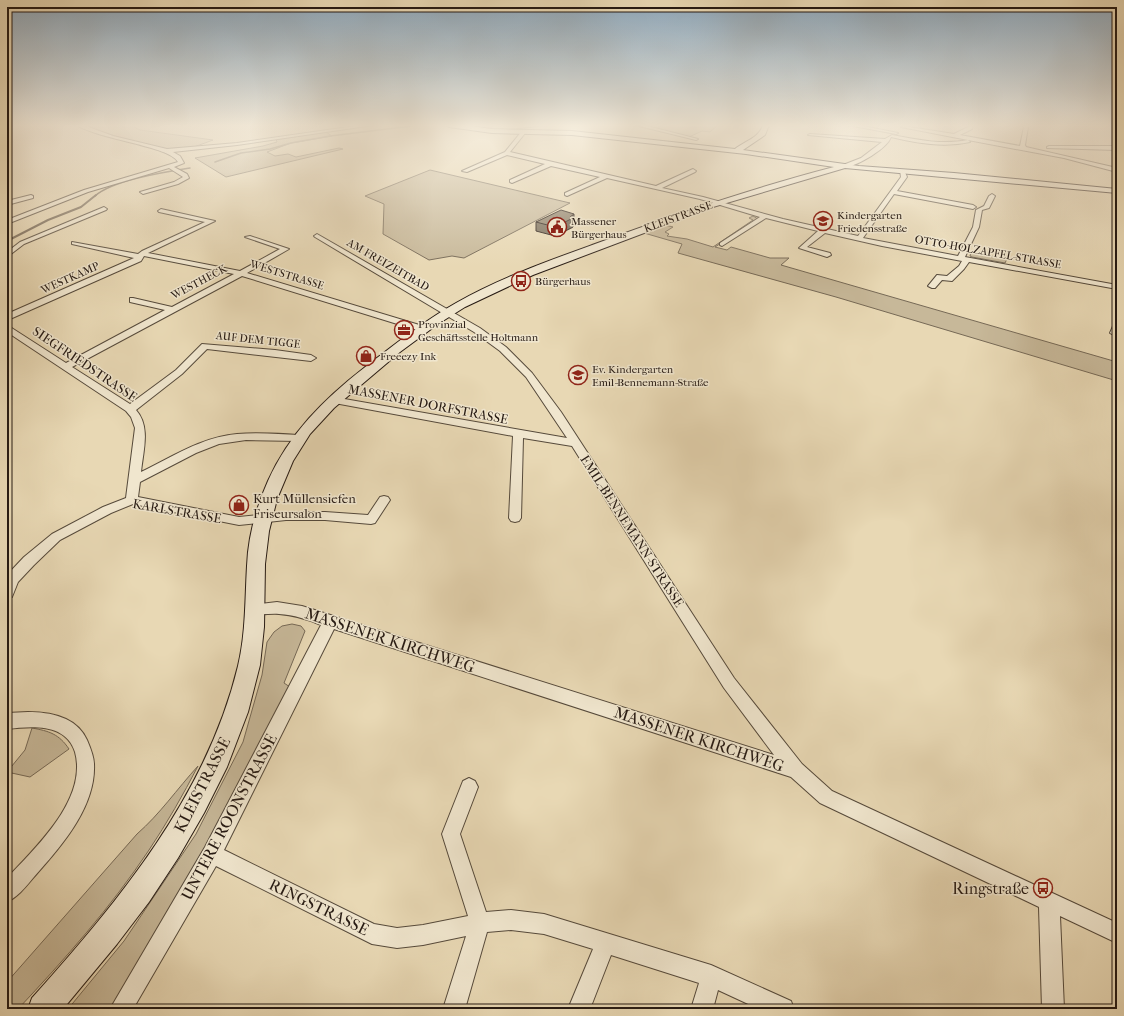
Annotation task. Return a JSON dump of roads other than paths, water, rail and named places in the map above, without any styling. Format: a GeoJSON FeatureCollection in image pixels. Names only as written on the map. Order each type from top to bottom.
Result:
{"type":"FeatureCollection","features":[{"type":"Feature","properties":{"kind":"main road","name":"KLEISTRASSE"},"geometry":{"type":"LineString","coordinates":[[43,1009],[69,980],[160,862],[218,760],[242,695],[249,666],[256,609],[256,562],[262,519],[280,471],[299,438],[319,414],[333,400],[384,358],[448,313],[481,295],[540,268],[715,203],[822,172]]}},
{"type":"Feature","properties":{"kind":"main road"},"geometry":{"type":"LineString","coordinates":[[917,172],[1117,191]]}},
{"type":"Feature","properties":{"kind":"street"},"geometry":{"type":"LineString","coordinates":[[7,222],[86,191],[160,172]]}},
{"type":"Feature","properties":{"kind":"street"},"geometry":{"type":"LineString","coordinates":[[143,192],[184,180],[186,176],[180,172]]}},
{"type":"Feature","properties":{"kind":"street"},"geometry":{"type":"LineString","coordinates":[[512,182],[532,172]]}},
{"type":"Feature","properties":{"kind":"street","name":"OTTO-HOLZAPFEL-STRASSE"},"geometry":{"type":"LineString","coordinates":[[586,172],[657,188],[823,231],[1117,288]]}},
{"type":"Feature","properties":{"kind":"street"},"geometry":{"type":"LineString","coordinates":[[657,188],[690,172]]}},
{"type":"Feature","properties":{"kind":"street"},"geometry":{"type":"LineString","coordinates":[[782,221],[787,219],[860,238],[904,177],[902,172]]}},
{"type":"Feature","properties":{"kind":"street"},"geometry":{"type":"LineString","coordinates":[[567,194],[605,177]]}},
{"type":"Feature","properties":{"kind":"street"},"geometry":{"type":"LineString","coordinates":[[892,192],[978,208],[987,207],[992,196]]}},
{"type":"Feature","properties":{"kind":"street"},"geometry":{"type":"LineString","coordinates":[[7,203],[31,196]]}},
{"type":"Feature","properties":{"kind":"street"},"geometry":{"type":"LineString","coordinates":[[932,286],[940,276],[949,279],[954,273],[958,272],[965,263],[964,259],[976,227],[978,208]]}},
{"type":"Feature","properties":{"kind":"street"},"geometry":{"type":"LineString","coordinates":[[7,255],[22,243],[104,209]]}},
{"type":"Feature","properties":{"kind":"street","name":"WESTKAMP"},"geometry":{"type":"LineString","coordinates":[[7,318],[138,259],[141,256],[212,221],[161,211]]}},
{"type":"Feature","properties":{"kind":"street"},"geometry":{"type":"LineString","coordinates":[[722,244],[765,216]]}},
{"type":"Feature","properties":{"kind":"street"},"geometry":{"type":"LineString","coordinates":[[823,231],[802,248],[827,255]]}},
{"type":"Feature","properties":{"kind":"street","name":"AM FREIZEITBAD"},"geometry":{"type":"LineString","coordinates":[[317,236],[448,313]]}},
{"type":"Feature","properties":{"kind":"street","name":"WESTHECK"},"geometry":{"type":"LineString","coordinates":[[65,367],[171,309],[286,249],[248,237]]}},
{"type":"Feature","properties":{"kind":"street","name":"WESTKAMP"},"geometry":{"type":"LineString","coordinates":[[74,243],[141,256]]}},
{"type":"Feature","properties":{"kind":"street","name":"WESTSTRASSE"},"geometry":{"type":"LineString","coordinates":[[141,256],[241,272],[423,330]]}},
{"type":"Feature","properties":{"kind":"street","name":"WESTHECK"},"geometry":{"type":"LineString","coordinates":[[133,300],[171,309]]}},
{"type":"Feature","properties":{"kind":"street","name":"EMIL-BENNEMANN-STRASSE"},"geometry":{"type":"LineString","coordinates":[[448,313],[477,330],[503,349],[529,375],[556,412],[729,683],[796,770]]}},
{"type":"Feature","properties":{"kind":"street"},"geometry":{"type":"LineString","coordinates":[[1117,326],[1114,333],[1117,334]]}},
{"type":"Feature","properties":{"kind":"street","name":"SIEGFRIEDSTRASSE"},"geometry":{"type":"LineString","coordinates":[[7,328],[130,409],[136,416],[140,428],[132,500]]}},
{"type":"Feature","properties":{"kind":"street","name":"AUF DEM TIGGE"},"geometry":{"type":"LineString","coordinates":[[130,409],[173,378],[193,360],[205,346],[311,358]]}},
{"type":"Feature","properties":{"kind":"street","name":"MASSENER DORFSTRASSE"},"geometry":{"type":"LineString","coordinates":[[333,400],[393,410],[518,435],[576,443]]}},
{"type":"Feature","properties":{"kind":"street","name":"MASSENER DORFSTRASSE"},"geometry":{"type":"LineString","coordinates":[[515,518],[518,435]]}},
{"type":"Feature","properties":{"kind":"street"},"geometry":{"type":"LineString","coordinates":[[134,480],[186,454],[218,441],[238,437],[299,438]]}},
{"type":"Feature","properties":{"kind":"street","name":"KARLSTRASSE"},"geometry":{"type":"LineString","coordinates":[[7,593],[10,578],[56,537],[107,510],[132,500],[239,521],[262,519]]}},
{"type":"Feature","properties":{"kind":"street"},"geometry":{"type":"LineString","coordinates":[[262,519],[286,516],[325,516],[371,520],[384,500]]}},
{"type":"Feature","properties":{"kind":"street","name":"MASSENER KIRCHWEG"},"geometry":{"type":"LineString","coordinates":[[256,609],[272,607],[292,608],[330,622],[796,770],[826,797],[1117,933]]}},
{"type":"Feature","properties":{"kind":"street","name":"UNTERE ROONSTRASSE"},"geometry":{"type":"LineString","coordinates":[[121,1009],[212,854],[330,622]]}},
{"type":"Feature","properties":{"kind":"street"},"geometry":{"type":"LineString","coordinates":[[7,721],[34,718],[61,723],[76,736],[82,748],[86,774],[83,789],[61,830],[7,892]]}},
{"type":"Feature","properties":{"kind":"street"},"geometry":{"type":"LineString","coordinates":[[454,1009],[480,923],[451,834],[469,787]]}},
{"type":"Feature","properties":{"kind":"street","name":"RINGSTRASSE"},"geometry":{"type":"LineString","coordinates":[[212,854],[372,934],[397,938],[480,923],[511,920],[544,924],[711,976],[783,1009]]}},
{"type":"Feature","properties":{"kind":"street"},"geometry":{"type":"LineString","coordinates":[[1049,901],[1053,1009]]}},
{"type":"Feature","properties":{"kind":"street"},"geometry":{"type":"LineString","coordinates":[[579,1009],[606,943]]}},
{"type":"Feature","properties":{"kind":"street"},"geometry":{"type":"LineString","coordinates":[[702,1009],[711,976]]}},
{"type":"Feature","properties":{"kind":"waterway"},"geometry":{"type":"LineString","coordinates":[[95,196],[114,185],[164,172]]}},
{"type":"Feature","properties":{"kind":"waterway"},"geometry":{"type":"LineString","coordinates":[[7,241],[48,220],[81,207],[96,195]]}},
{"type":"Feature","properties":{"kind":"place","name":"Kindergarten Friedensstraße"},"geometry":{"type":"Point","coordinates":[823,221]}},
{"type":"Feature","properties":{"kind":"place","name":"Massener Bürgerhaus"},"geometry":{"type":"Point","coordinates":[557,227]}},
{"type":"Feature","properties":{"kind":"place","name":"Bürgerhaus"},"geometry":{"type":"Point","coordinates":[521,281]}},
{"type":"Feature","properties":{"kind":"place","name":"Provinzial Geschäftsstelle Holtmann"},"geometry":{"type":"Point","coordinates":[404,330]}},
{"type":"Feature","properties":{"kind":"place","name":"Freeezy Ink"},"geometry":{"type":"Point","coordinates":[366,356]}},
{"type":"Feature","properties":{"kind":"place","name":"Ev. Kindergarten Emil-Bennemann-Straße"},"geometry":{"type":"Point","coordinates":[578,375]}},
{"type":"Feature","properties":{"kind":"place","name":"Kurt Müllensiefen Friseursalon"},"geometry":{"type":"Point","coordinates":[239,505]}},
{"type":"Feature","properties":{"kind":"place","name":"Ringstraße"},"geometry":{"type":"Point","coordinates":[1043,888]}}]}
